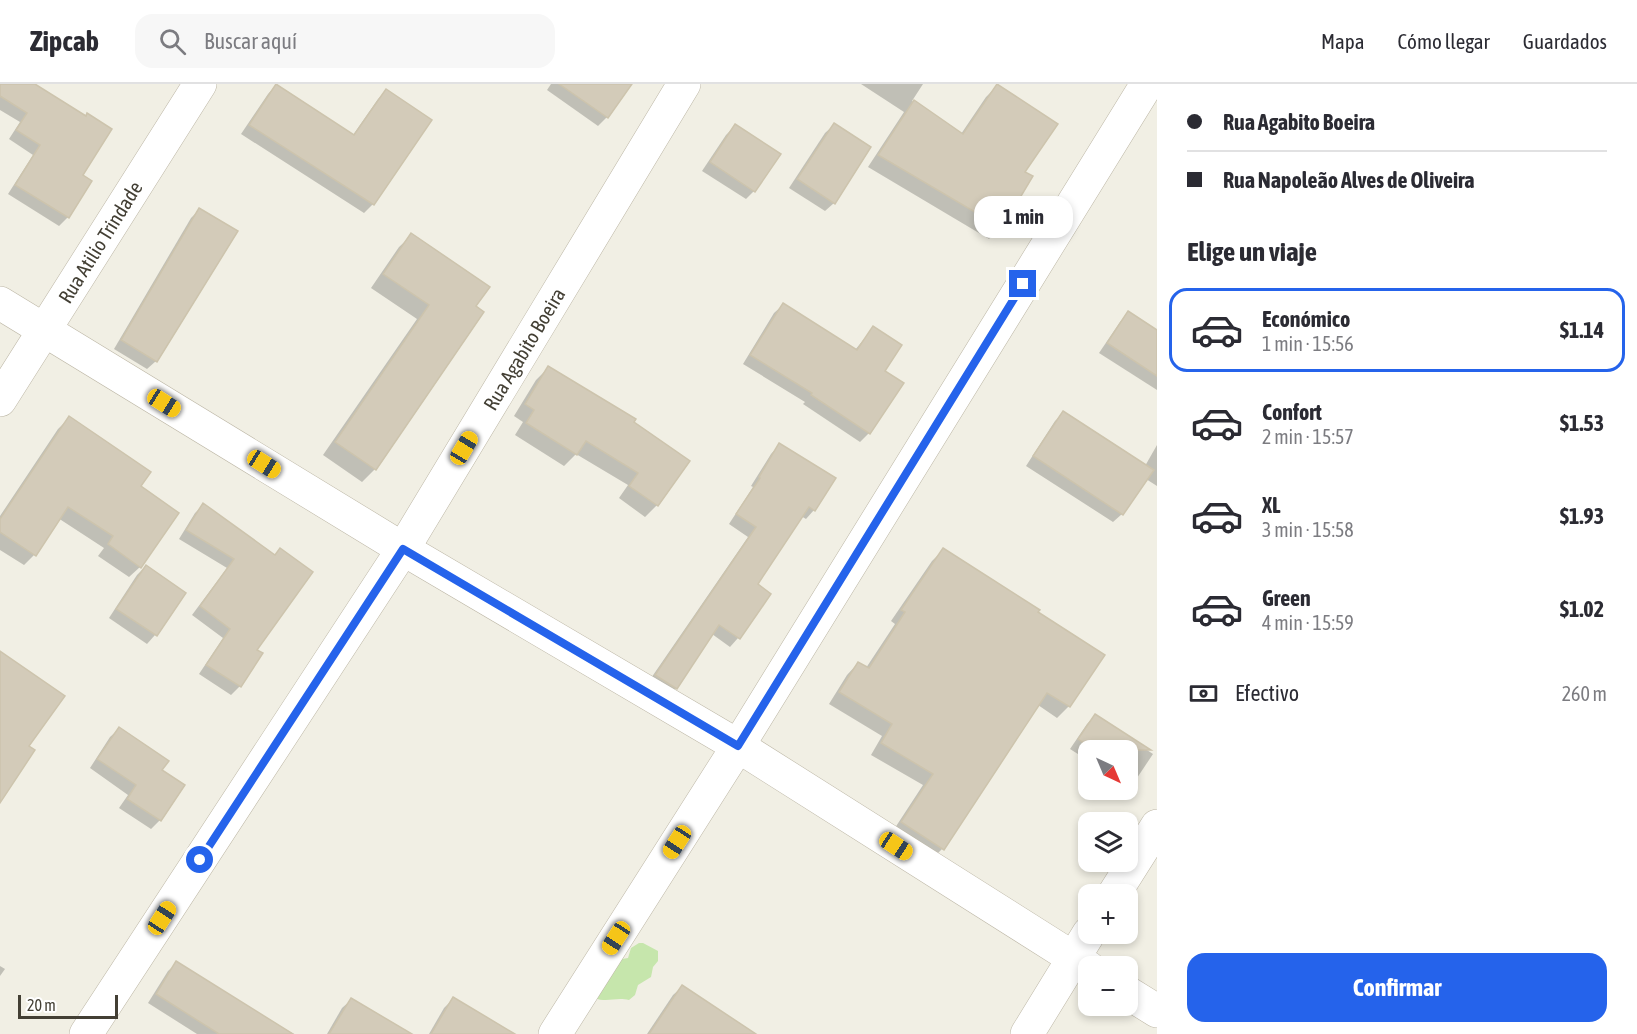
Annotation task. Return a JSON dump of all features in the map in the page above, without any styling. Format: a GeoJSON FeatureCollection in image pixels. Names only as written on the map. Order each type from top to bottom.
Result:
{"type":"FeatureCollection","features":[{"type":"Feature","properties":{"kind":"street","name":"Rua Atilio Trindade"},"geometry":{"type":"LineString","coordinates":[[0,400],[200,84]]}},
{"type":"Feature","properties":{"kind":"street","name":"Rua Agabito Boeira"},"geometry":{"type":"LineString","coordinates":[[86,1034],[403,549],[684,84]]}},
{"type":"Feature","properties":{"kind":"street"},"geometry":{"type":"LineString","coordinates":[[555,1034],[738,746],[1147,84]]}},
{"type":"Feature","properties":{"kind":"street"},"geometry":{"type":"LineString","coordinates":[[0,303],[403,549],[1084,953],[1027,1034]]}},
{"type":"Feature","properties":{"kind":"street"},"geometry":{"type":"LineString","coordinates":[[1120,884],[1157,826]]}},
{"type":"Feature","properties":{"kind":"street"},"geometry":{"type":"LineString","coordinates":[[1138,999],[1157,1011]]}},
{"type":"Feature","properties":{"kind":"green space"},"geometry":{"type":"Polygon","coordinates":[[[639,943],[658,951],[658,961],[653,967],[651,977],[638,985],[635,995],[629,1000],[594,998],[622,959],[628,958],[631,948],[639,943]]]}},
{"type":"Feature","properties":{"kind":"building"},"geometry":{"type":"Polygon","coordinates":[[[0,84],[35,84],[86,116],[87,113],[112,129],[83,175],[92,181],[69,218],[15,185],[40,145],[16,130],[27,113],[0,96],[0,84]]]}},
{"type":"Feature","properties":{"kind":"building"},"geometry":{"type":"Polygon","coordinates":[[[276,84],[354,135],[386,89],[432,120],[374,205],[249,125],[276,84]]]}},
{"type":"Feature","properties":{"kind":"building"},"geometry":{"type":"Polygon","coordinates":[[[559,84],[632,84],[608,118],[559,84]]]}},
{"type":"Feature","properties":{"kind":"building"},"geometry":{"type":"Polygon","coordinates":[[[997,84],[1058,124],[1025,172],[1033,176],[1002,228],[878,155],[914,100],[963,134],[997,84]]]}},
{"type":"Feature","properties":{"kind":"building"},"geometry":{"type":"Polygon","coordinates":[[[834,123],[871,147],[835,204],[797,179],[834,123]]]}},
{"type":"Feature","properties":{"kind":"building"},"geometry":{"type":"Polygon","coordinates":[[[735,124],[781,154],[755,192],[710,162],[735,124]]]}},
{"type":"Feature","properties":{"kind":"building"},"geometry":{"type":"Polygon","coordinates":[[[199,208],[238,231],[157,362],[121,340],[199,208]]]}},
{"type":"Feature","properties":{"kind":"building"},"geometry":{"type":"Polygon","coordinates":[[[411,233],[490,287],[476,306],[484,312],[376,470],[335,442],[429,305],[383,274],[411,233]]]}},
{"type":"Feature","properties":{"kind":"building"},"geometry":{"type":"Polygon","coordinates":[[[783,303],[857,350],[873,326],[902,345],[885,371],[904,383],[870,434],[811,395],[812,393],[750,355],[783,303]]]}},
{"type":"Feature","properties":{"kind":"building"},"geometry":{"type":"Polygon","coordinates":[[[1128,311],[1157,330],[1157,376],[1107,343],[1128,311]]]}},
{"type":"Feature","properties":{"kind":"building"},"geometry":{"type":"Polygon","coordinates":[[[548,366],[636,419],[634,422],[690,461],[658,506],[629,486],[638,473],[586,441],[577,455],[526,423],[534,410],[525,404],[548,366]]]}},
{"type":"Feature","properties":{"kind":"building"},"geometry":{"type":"Polygon","coordinates":[[[1063,411],[1154,470],[1123,515],[1033,456],[1063,411]]]}},
{"type":"Feature","properties":{"kind":"building"},"geometry":{"type":"Polygon","coordinates":[[[69,416],[151,472],[141,486],[179,513],[141,568],[108,544],[113,536],[68,507],[36,556],[0,532],[0,519],[69,416]]]}},
{"type":"Feature","properties":{"kind":"building"},"geometry":{"type":"Polygon","coordinates":[[[779,443],[836,478],[815,511],[809,507],[758,584],[771,594],[740,639],[719,625],[677,689],[655,675],[756,527],[736,514],[760,478],[779,443]]]}},
{"type":"Feature","properties":{"kind":"building"},"geometry":{"type":"Polygon","coordinates":[[[203,503],[275,555],[280,548],[313,572],[257,650],[263,653],[241,687],[206,665],[230,629],[200,606],[234,559],[186,530],[203,503]]]}},
{"type":"Feature","properties":{"kind":"building"},"geometry":{"type":"Polygon","coordinates":[[[943,548],[1105,655],[1070,707],[1047,693],[944,850],[901,822],[933,774],[881,743],[892,724],[839,692],[858,662],[869,668],[905,612],[901,610],[943,548]]]}},
{"type":"Feature","properties":{"kind":"building"},"geometry":{"type":"Polygon","coordinates":[[[146,565],[186,593],[157,636],[116,609],[146,565]]]}},
{"type":"Feature","properties":{"kind":"building"},"geometry":{"type":"Polygon","coordinates":[[[0,651],[65,696],[29,746],[35,750],[0,803],[0,651]]]}},
{"type":"Feature","properties":{"kind":"building"},"geometry":{"type":"Polygon","coordinates":[[[1095,714],[1135,740],[1079,740],[1095,714]]]}},
{"type":"Feature","properties":{"kind":"building"},"geometry":{"type":"Polygon","coordinates":[[[119,727],[169,761],[162,770],[185,785],[161,821],[127,799],[136,785],[97,759],[119,727]]]}},
{"type":"Feature","properties":{"kind":"building"},"geometry":{"type":"Polygon","coordinates":[[[1138,742],[1151,750],[1138,750],[1138,742]]]}},
{"type":"Feature","properties":{"kind":"building"},"geometry":{"type":"Polygon","coordinates":[[[176,961],[293,1034],[219,1034],[156,994],[176,961]]]}},
{"type":"Feature","properties":{"kind":"building"},"geometry":{"type":"Polygon","coordinates":[[[682,985],[756,1034],[649,1034],[682,985]]]}},
{"type":"Feature","properties":{"kind":"building"},"geometry":{"type":"Polygon","coordinates":[[[453,997],[515,1034],[431,1034],[453,997]]]}},
{"type":"Feature","properties":{"kind":"building"},"geometry":{"type":"Polygon","coordinates":[[[351,998],[412,1034],[329,1034],[351,998]]]}},
{"type":"Feature","properties":{"kind":"route"},"geometry":{"type":"LineString","coordinates":[[200,860],[403,549],[738,746],[1023,284]]}}]}
